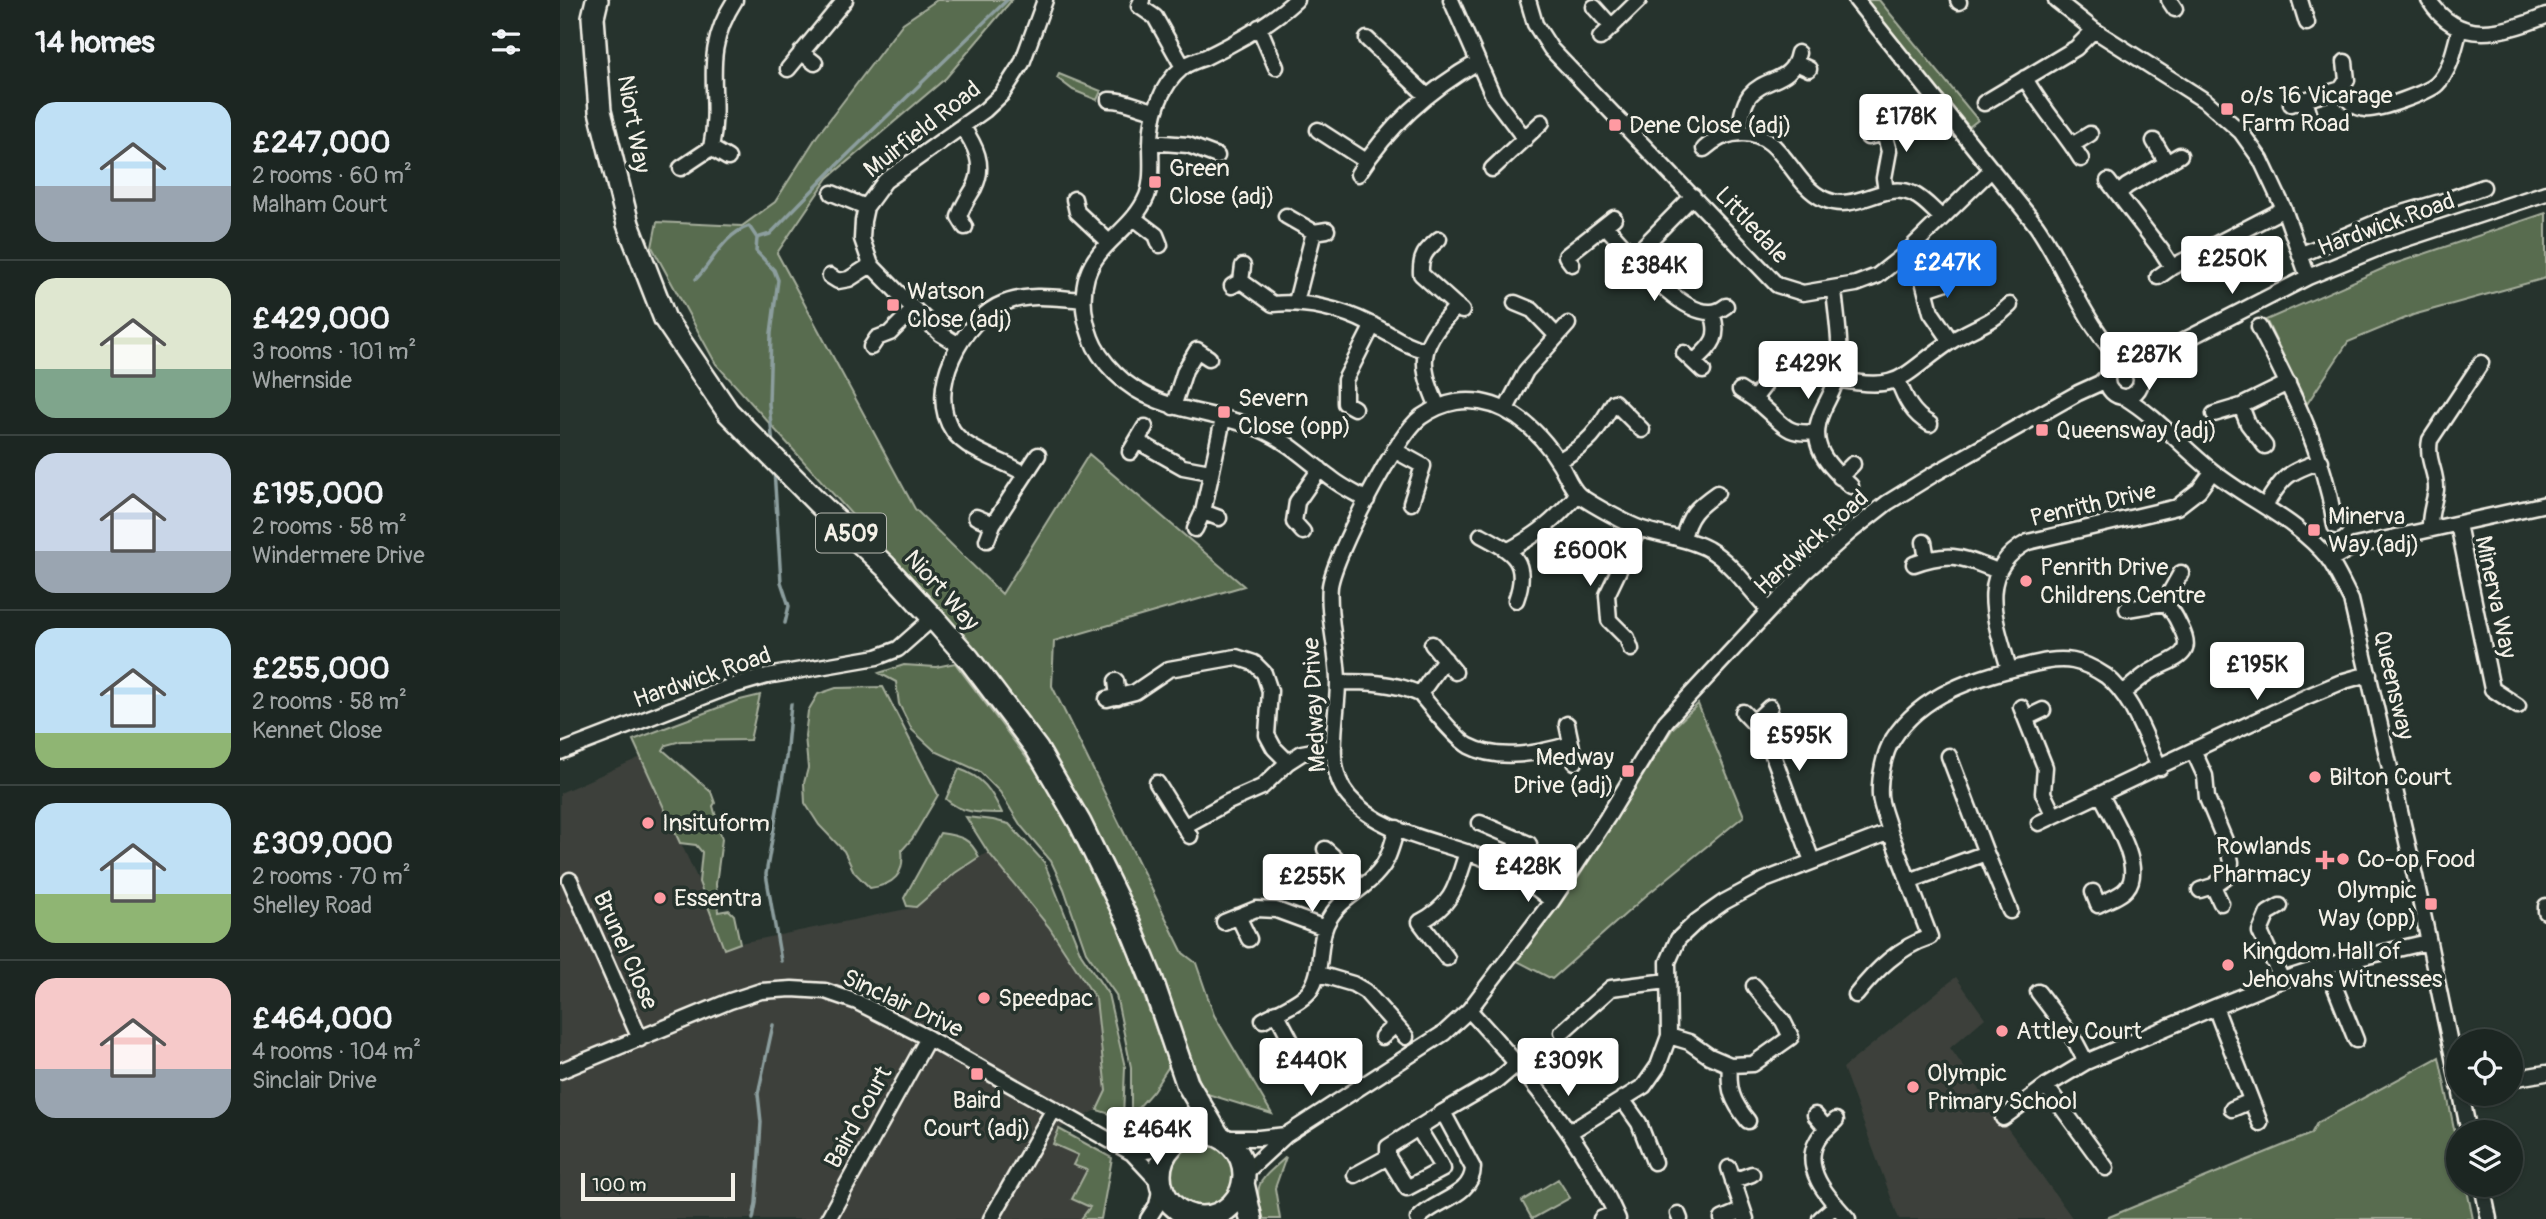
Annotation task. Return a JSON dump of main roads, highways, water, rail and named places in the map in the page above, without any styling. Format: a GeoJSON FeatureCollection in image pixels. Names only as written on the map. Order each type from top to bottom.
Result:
{"type":"FeatureCollection","features":[{"type":"Feature","properties":{"kind":"highway","name":"Niort Way"},"geometry":{"type":"LineString","coordinates":[[597,0],[593,17],[600,111],[628,224],[665,319],[728,412],[885,566],[933,618],[969,659],[1037,750],[1080,823],[1137,945],[1187,1083],[1221,1137]]}},
{"type":"Feature","properties":{"kind":"highway","name":"Niort Way"},"geometry":{"type":"LineString","coordinates":[[1174,1142],[1186,1112],[1187,1083]]}},
{"type":"Feature","properties":{"kind":"highway"},"geometry":{"type":"LineString","coordinates":[[1244,1178],[1232,1204],[1201,1217],[1172,1205],[1160,1185],[1162,1160],[1174,1142],[1196,1133],[1221,1137],[1240,1157],[1244,1178],[1251,1219]]}},
{"type":"Feature","properties":{"kind":"waterway"},"geometry":{"type":"LineString","coordinates":[[773,446],[769,404],[771,333],[778,280],[774,270],[756,251],[757,238],[770,234],[1007,0]]}},
{"type":"Feature","properties":{"kind":"waterway"},"geometry":{"type":"LineString","coordinates":[[696,279],[725,242],[740,230],[749,226],[757,238]]}},
{"type":"Feature","properties":{"kind":"waterway"},"geometry":{"type":"LineString","coordinates":[[774,469],[781,582],[789,606],[785,623]]}},
{"type":"Feature","properties":{"kind":"waterway"},"geometry":{"type":"LineString","coordinates":[[781,961],[766,874],[786,758],[791,704]]}},
{"type":"Feature","properties":{"kind":"waterway"},"geometry":{"type":"LineString","coordinates":[[753,1219],[761,1122],[758,1094],[773,1025]]}},
{"type":"Feature","properties":{"kind":"place","name":"o/s 16 Vicarage Farm Road"},"geometry":{"type":"Point","coordinates":[2227,109]}},
{"type":"Feature","properties":{"kind":"place","name":"Dene Close (adj)"},"geometry":{"type":"Point","coordinates":[1615,125]}},
{"type":"Feature","properties":{"kind":"place","name":"Green Close (adj)"},"geometry":{"type":"Point","coordinates":[1155,182]}},
{"type":"Feature","properties":{"kind":"place","name":"Watson Close (adj)"},"geometry":{"type":"Point","coordinates":[893,305]}},
{"type":"Feature","properties":{"kind":"place","name":"Severn Close (opp)"},"geometry":{"type":"Point","coordinates":[1224,412]}},
{"type":"Feature","properties":{"kind":"place","name":"Queensway (adj)"},"geometry":{"type":"Point","coordinates":[2042,430]}},
{"type":"Feature","properties":{"kind":"place","name":"Minerva Way (adj)"},"geometry":{"type":"Point","coordinates":[2314,530]}},
{"type":"Feature","properties":{"kind":"place","name":"Penrith Drive Childrens Centre"},"geometry":{"type":"Point","coordinates":[2026,581]}},
{"type":"Feature","properties":{"kind":"place","name":"Medway Drive (adj)"},"geometry":{"type":"Point","coordinates":[1628,771]}},
{"type":"Feature","properties":{"kind":"place","name":"Bilton Court"},"geometry":{"type":"Point","coordinates":[2315,777]}},
{"type":"Feature","properties":{"kind":"place","name":"Insituform"},"geometry":{"type":"Point","coordinates":[648,823]}},
{"type":"Feature","properties":{"kind":"place","name":"Co-op Food"},"geometry":{"type":"Point","coordinates":[2343,859]}},
{"type":"Feature","properties":{"kind":"place","name":"Rowlands Pharmacy"},"geometry":{"type":"Point","coordinates":[2325,860]}},
{"type":"Feature","properties":{"kind":"place","name":"Essentra"},"geometry":{"type":"Point","coordinates":[660,898]}},
{"type":"Feature","properties":{"kind":"place","name":"Olympic Way (opp)"},"geometry":{"type":"Point","coordinates":[2431,904]}},
{"type":"Feature","properties":{"kind":"place","name":"Kingdom Hall of Jehovahs Witnesses"},"geometry":{"type":"Point","coordinates":[2228,965]}},
{"type":"Feature","properties":{"kind":"place","name":"Speedpac"},"geometry":{"type":"Point","coordinates":[984,998]}},
{"type":"Feature","properties":{"kind":"place","name":"Attley Court"},"geometry":{"type":"Point","coordinates":[2002,1031]}},
{"type":"Feature","properties":{"kind":"place","name":"Baird Court (adj)"},"geometry":{"type":"Point","coordinates":[977,1074]}},
{"type":"Feature","properties":{"kind":"place","name":"Olympic Primary School"},"geometry":{"type":"Point","coordinates":[1913,1087]}}]}
